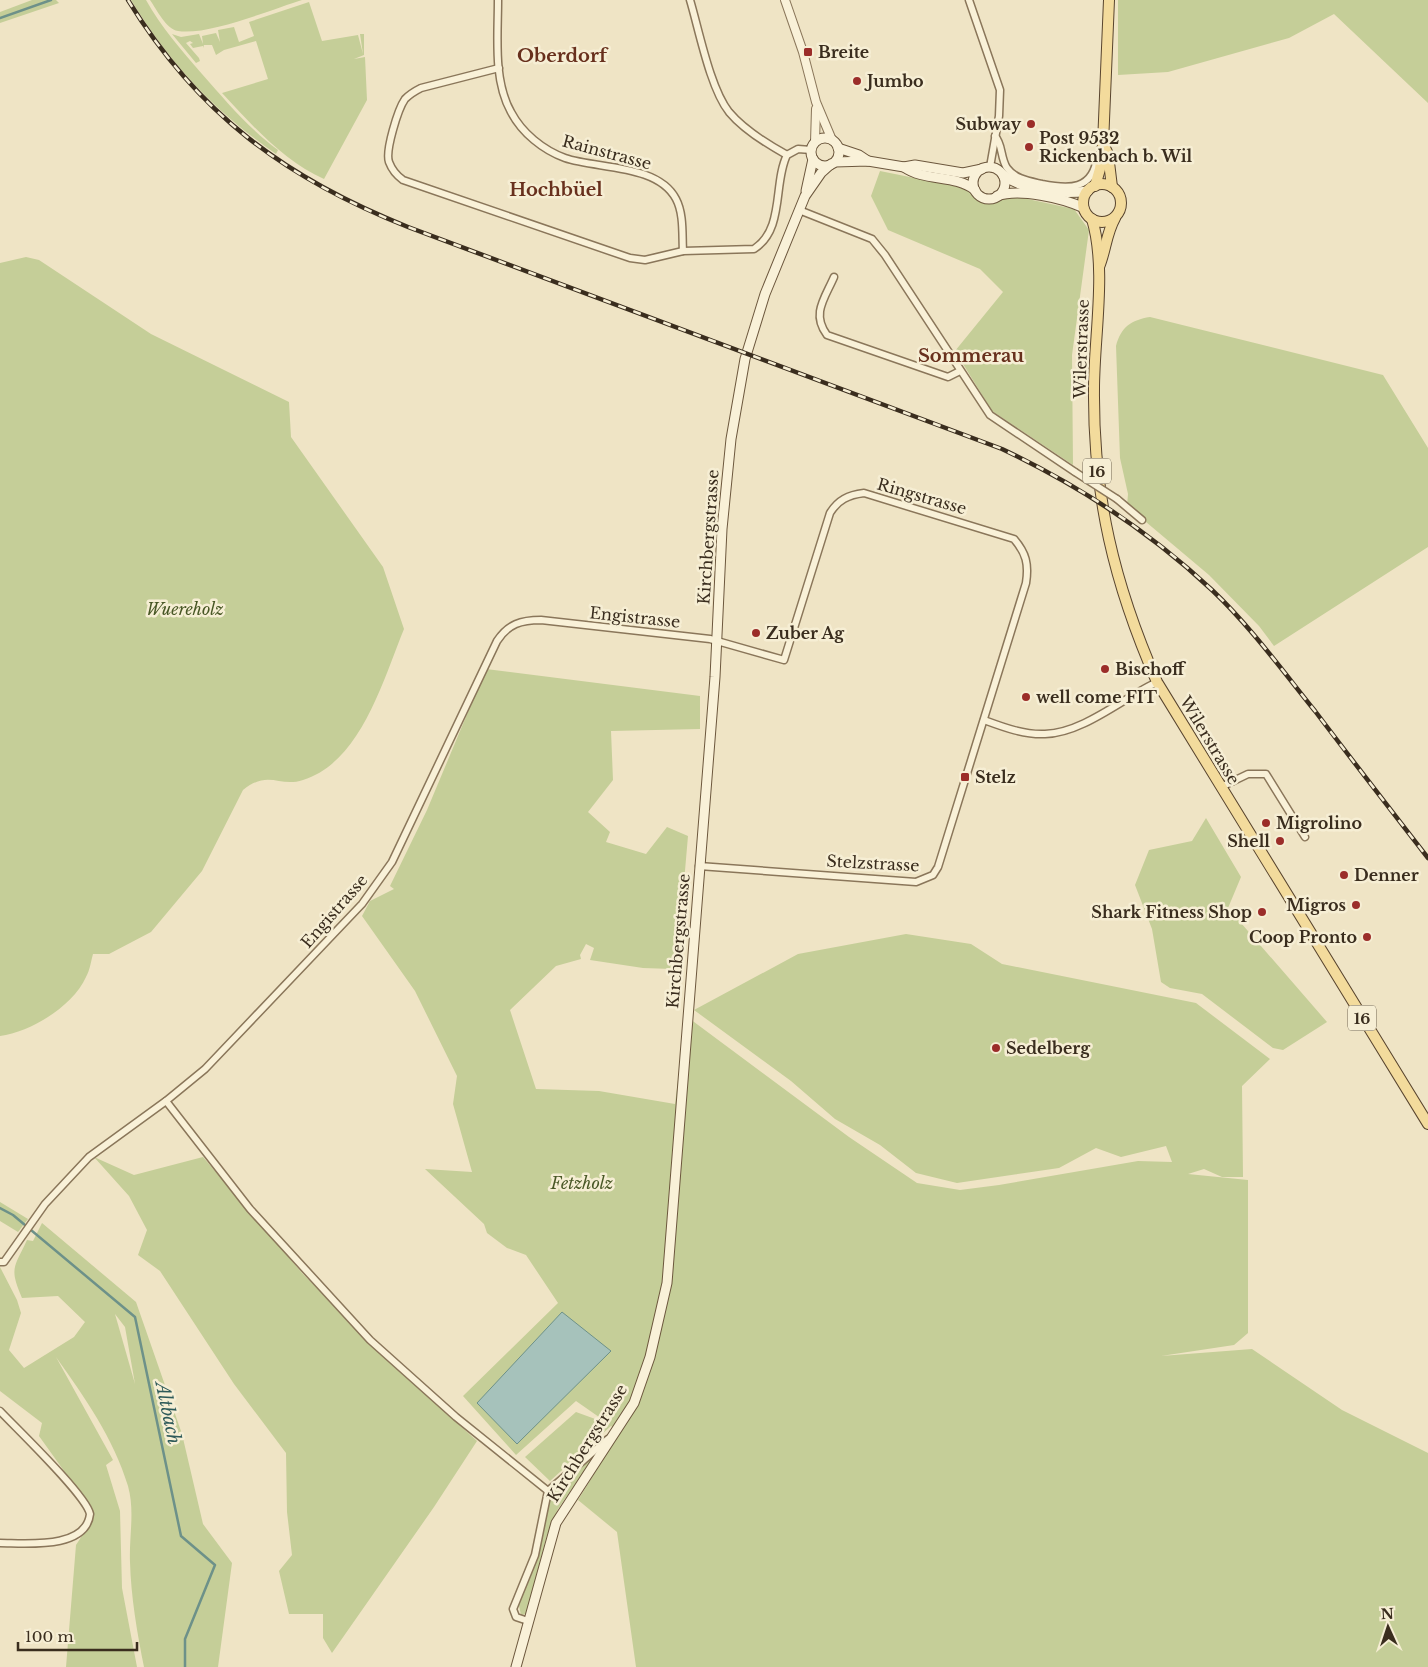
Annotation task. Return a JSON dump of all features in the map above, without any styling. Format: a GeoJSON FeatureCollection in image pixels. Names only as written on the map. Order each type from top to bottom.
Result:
{"type":"FeatureCollection","features":[{"type":"Feature","properties":{"kind":"main road"},"geometry":{"type":"LineString","coordinates":[[1103,144],[1108,154],[1112,187],[1121,201],[1116,217],[1104,222],[1092,219],[1084,208],[1083,202],[1100,169],[1103,144],[1109,0]]}},
{"type":"Feature","properties":{"kind":"main road"},"geometry":{"type":"LineString","coordinates":[[868,161],[824,138],[813,146],[813,159],[823,166],[833,163],[868,161],[904,167],[915,165],[963,173],[986,168],[1003,175],[1014,183],[1031,187],[1074,193],[1106,185],[1112,187]]}},
{"type":"Feature","properties":{"kind":"main road"},"geometry":{"type":"LineString","coordinates":[[833,163],[838,155],[835,144]]}},
{"type":"Feature","properties":{"kind":"main road","name":"Kirchbergstrasse"},"geometry":{"type":"LineString","coordinates":[[806,196],[813,159]]}},
{"type":"Feature","properties":{"kind":"main road","name":"Kirchbergstrasse"},"geometry":{"type":"LineString","coordinates":[[516,1667],[556,1524],[566,1503],[634,1403],[657,1332],[667,1283],[717,640],[727,468],[746,358],[757,319],[799,210],[821,173],[833,163]]}},
{"type":"Feature","properties":{"kind":"main road"},"geometry":{"type":"LineString","coordinates":[[904,167],[912,173],[967,184],[984,197],[1005,193],[1019,193],[1062,200],[1084,208]]}},
{"type":"Feature","properties":{"kind":"main road"},"geometry":{"type":"LineString","coordinates":[[975,190],[974,177],[986,168]]}},
{"type":"Feature","properties":{"kind":"main road"},"geometry":{"type":"LineString","coordinates":[[997,196],[1005,186],[1003,175]]}},
{"type":"Feature","properties":{"kind":"main road","name":"Wilerstrasse"},"geometry":{"type":"LineString","coordinates":[[1099,268],[1105,252],[1107,232],[1116,217]]}},
{"type":"Feature","properties":{"kind":"main road","name":"Wilerstrasse"},"geometry":{"type":"LineString","coordinates":[[1092,219],[1096,234],[1099,268],[1094,415],[1095,461],[1101,508],[1120,587],[1133,626],[1157,682],[1428,1124]]}},
{"type":"Feature","properties":{"kind":"street","name":"Rainstrasse"},"geometry":{"type":"LineString","coordinates":[[498,0],[499,68],[503,91],[510,112],[524,131],[544,148],[566,158],[647,176],[666,187],[675,197],[680,208],[683,251]]}},
{"type":"Feature","properties":{"kind":"street"},"geometry":{"type":"LineString","coordinates":[[690,0],[713,76],[728,111],[748,130],[788,155]]}},
{"type":"Feature","properties":{"kind":"street"},"geometry":{"type":"LineString","coordinates":[[785,0],[803,52],[816,102],[835,144]]}},
{"type":"Feature","properties":{"kind":"street"},"geometry":{"type":"LineString","coordinates":[[969,0],[1000,90],[1000,104],[995,136],[986,168]]}},
{"type":"Feature","properties":{"kind":"street"},"geometry":{"type":"LineString","coordinates":[[499,68],[421,88],[404,101],[388,146],[388,161],[395,174],[403,180],[630,258],[645,260],[683,251],[746,250],[761,244],[776,208],[788,155],[798,149],[813,146],[816,102]]}},
{"type":"Feature","properties":{"kind":"street"},"geometry":{"type":"LineString","coordinates":[[995,136],[1001,142],[1003,159],[1008,169],[1027,181],[1059,188],[1076,187],[1088,179],[1096,162],[1097,153],[1103,144]]}},
{"type":"Feature","properties":{"kind":"street"},"geometry":{"type":"LineString","coordinates":[[799,210],[872,239],[885,255],[990,415],[1117,499],[1142,520]]}},
{"type":"Feature","properties":{"kind":"street"},"geometry":{"type":"LineString","coordinates":[[834,277],[819,312],[819,324],[827,335],[948,377],[960,371]]}},
{"type":"Feature","properties":{"kind":"street","name":"Ringstrasse"},"geometry":{"type":"LineString","coordinates":[[717,640],[784,660],[830,513],[836,504],[851,495],[864,493],[1002,534],[1014,539],[1021,548],[1026,556],[1028,569],[1026,583],[984,720]]}},
{"type":"Feature","properties":{"kind":"street","name":"Engistrasse"},"geometry":{"type":"LineString","coordinates":[[0,1262],[4,1262],[51,1197],[89,1157],[166,1101],[205,1069],[362,904],[392,862],[502,633],[513,624],[524,620],[541,620],[717,640]]}},
{"type":"Feature","properties":{"kind":"street"},"geometry":{"type":"LineString","coordinates":[[984,720],[1029,733],[1045,734],[1060,732],[1115,706],[1157,682]]}},
{"type":"Feature","properties":{"kind":"street","name":"Stelzstrasse"},"geometry":{"type":"LineString","coordinates":[[700,866],[916,882],[925,880],[933,875],[938,866],[984,720]]}},
{"type":"Feature","properties":{"kind":"street"},"geometry":{"type":"LineString","coordinates":[[1221,787],[1248,774],[1266,774],[1305,837]]}},
{"type":"Feature","properties":{"kind":"street"},"geometry":{"type":"LineString","coordinates":[[166,1101],[250,1208],[370,1340],[456,1417],[548,1491]]}},
{"type":"Feature","properties":{"kind":"street"},"geometry":{"type":"LineString","coordinates":[[0,1411],[77,1494],[90,1514],[85,1527],[78,1534],[68,1539],[56,1542],[0,1543]]}},
{"type":"Feature","properties":{"kind":"street"},"geometry":{"type":"LineString","coordinates":[[528,1621],[516,1617],[513,1609],[535,1556],[548,1491],[613,1435]]}},
{"type":"Feature","properties":{"kind":"green space"},"geometry":{"type":"Polygon","coordinates":[[[32,0],[56,0],[59,3],[0,23],[0,12],[32,0]]]}},
{"type":"Feature","properties":{"kind":"green space"},"geometry":{"type":"Polygon","coordinates":[[[131,0],[146,0],[165,29],[187,57],[238,114],[278,150],[276,154],[213,104],[195,85],[146,24],[131,0]]]}},
{"type":"Feature","properties":{"kind":"green space"},"geometry":{"type":"Polygon","coordinates":[[[150,0],[302,0],[206,30],[178,31],[170,27],[150,0]]]}},
{"type":"Feature","properties":{"kind":"green space"},"geometry":{"type":"Polygon","coordinates":[[[1118,0],[1428,0],[1428,103],[1334,14],[1289,38],[1168,72],[1118,75],[1118,0]]]}},
{"type":"Feature","properties":{"kind":"green space"},"geometry":{"type":"Polygon","coordinates":[[[309,2],[322,41],[358,35],[363,54],[360,34],[364,34],[364,55],[354,59],[365,57],[367,100],[324,179],[295,163],[256,129],[222,93],[268,79],[256,41],[224,50],[216,55],[212,45],[204,45],[203,48],[203,46],[193,48],[190,44],[193,43],[190,41],[186,43],[200,61],[196,63],[172,34],[181,37],[199,34],[203,44],[202,36],[216,33],[220,42],[218,30],[234,27],[239,42],[254,36],[249,22],[309,2]]]}},
{"type":"Feature","properties":{"kind":"green space"},"geometry":{"type":"Polygon","coordinates":[[[880,171],[964,188],[986,202],[1014,196],[1074,209],[1089,230],[1072,355],[1073,465],[992,411],[955,351],[1003,292],[980,269],[888,230],[871,196],[880,171]]]}},
{"type":"Feature","properties":{"kind":"green space","name":"Wuereholz"},"geometry":{"type":"Polygon","coordinates":[[[26,257],[39,260],[151,334],[289,402],[291,437],[383,567],[404,629],[367,717],[355,738],[340,756],[323,770],[303,780],[295,782],[260,781],[243,790],[202,871],[151,932],[109,954],[93,954],[86,977],[80,988],[61,1007],[50,1016],[25,1029],[0,1036],[0,263],[26,257]]]}},
{"type":"Feature","properties":{"kind":"green space"},"geometry":{"type":"Polygon","coordinates":[[[1150,317],[1383,375],[1428,448],[1428,547],[1274,646],[1259,626],[1209,575],[1127,506],[1128,494],[1120,458],[1116,346],[1124,329],[1132,322],[1150,317]]]}},
{"type":"Feature","properties":{"kind":"green space","name":"Fetzholz"},"geometry":{"type":"Polygon","coordinates":[[[486,669],[700,696],[700,729],[611,731],[613,780],[588,812],[610,832],[606,842],[646,854],[667,827],[688,836],[677,963],[672,969],[643,968],[590,960],[594,948],[586,944],[580,955],[581,959],[556,966],[510,1010],[536,1089],[599,1091],[675,1104],[686,1016],[849,1137],[917,1183],[960,1190],[1138,1161],[1172,1162],[1166,1146],[1121,1157],[1096,1148],[1059,1168],[957,1183],[916,1173],[880,1145],[835,1119],[791,1081],[694,1010],[798,954],[906,934],[971,944],[1002,964],[1196,1003],[1270,1059],[1242,1086],[1243,1177],[1222,1177],[1204,1169],[1188,1174],[1248,1180],[1248,1333],[1234,1345],[1161,1356],[1252,1349],[1342,1410],[1428,1453],[1428,1667],[636,1667],[617,1532],[578,1500],[620,1432],[611,1426],[550,1481],[525,1457],[576,1412],[609,1424],[576,1401],[516,1455],[463,1396],[558,1303],[526,1255],[507,1248],[487,1233],[484,1224],[425,1169],[472,1172],[453,1104],[457,1076],[415,991],[362,916],[370,901],[394,889],[390,886],[427,810],[486,669]]]}},
{"type":"Feature","properties":{"kind":"green space"},"geometry":{"type":"Polygon","coordinates":[[[1206,818],[1241,877],[1228,908],[1327,1022],[1283,1050],[1273,1048],[1202,994],[1170,988],[1161,982],[1152,929],[1135,885],[1149,850],[1192,841],[1206,818]]]}},
{"type":"Feature","properties":{"kind":"green space"},"geometry":{"type":"Polygon","coordinates":[[[94,1157],[134,1175],[203,1157],[302,1273],[392,1364],[477,1441],[434,1507],[332,1653],[323,1638],[323,1614],[289,1614],[279,1571],[292,1555],[287,1512],[286,1453],[234,1384],[160,1271],[138,1255],[147,1230],[129,1196],[94,1157]]]}},
{"type":"Feature","properties":{"kind":"green space"},"geometry":{"type":"Polygon","coordinates":[[[0,1202],[28,1219],[18,1232],[0,1221],[0,1202]]]}},
{"type":"Feature","properties":{"kind":"green space"},"geometry":{"type":"Polygon","coordinates":[[[42,1223],[136,1302],[182,1434],[203,1524],[232,1563],[218,1667],[144,1667],[132,1588],[130,1552],[131,1505],[128,1486],[115,1451],[106,1434],[88,1403],[56,1357],[113,1460],[106,1465],[120,1511],[122,1588],[137,1667],[66,1667],[76,1545],[91,1522],[92,1510],[39,1436],[42,1423],[0,1391],[0,1267],[17,1300],[21,1313],[9,1350],[24,1368],[74,1337],[85,1322],[58,1296],[22,1298],[15,1280],[15,1268],[27,1240],[33,1241],[42,1223]],[[115,1314],[135,1384],[125,1327],[115,1314]]]}},
{"type":"Feature","properties":{"kind":"green space"},"geometry":{"type":"Polygon","coordinates":[[[599,1449],[558,1509],[547,1535],[526,1614],[521,1615],[518,1601],[529,1580],[537,1555],[550,1500],[555,1490],[599,1449]]]}},
{"type":"Feature","properties":{"kind":"water"},"geometry":{"type":"Polygon","coordinates":[[[562,1312],[611,1351],[517,1444],[477,1403],[562,1312]]]}},
{"type":"Feature","properties":{"kind":"waterway"},"geometry":{"type":"LineString","coordinates":[[0,18],[51,0]]}},
{"type":"Feature","properties":{"kind":"waterway","name":"Altbach"},"geometry":{"type":"LineString","coordinates":[[0,1208],[13,1215],[135,1317],[181,1536],[215,1565],[185,1639],[185,1667]]}},
{"type":"Feature","properties":{"kind":"railway"},"geometry":{"type":"LineString","coordinates":[[128,0],[155,40],[184,77],[215,109],[248,138],[284,164],[322,187],[408,227],[1002,449],[1059,478],[1113,511],[1164,548],[1212,590],[1239,618],[1315,711],[1428,858]]}},
{"type":"Feature","properties":{"kind":"place","name":"Breite"},"geometry":{"type":"Point","coordinates":[808,52]}},
{"type":"Feature","properties":{"kind":"place","name":"Jumbo"},"geometry":{"type":"Point","coordinates":[857,81]}},
{"type":"Feature","properties":{"kind":"place","name":"Subway"},"geometry":{"type":"Point","coordinates":[1031,124]}},
{"type":"Feature","properties":{"kind":"place","name":"Post 9532 Rickenbach b. Wil"},"geometry":{"type":"Point","coordinates":[1029,147]}},
{"type":"Feature","properties":{"kind":"place","name":"Zuber Ag"},"geometry":{"type":"Point","coordinates":[756,633]}},
{"type":"Feature","properties":{"kind":"place","name":"Bischoff"},"geometry":{"type":"Point","coordinates":[1105,669]}},
{"type":"Feature","properties":{"kind":"place","name":"well come FIT"},"geometry":{"type":"Point","coordinates":[1026,697]}},
{"type":"Feature","properties":{"kind":"place","name":"Stelz"},"geometry":{"type":"Point","coordinates":[965,777]}},
{"type":"Feature","properties":{"kind":"place","name":"Migrolino"},"geometry":{"type":"Point","coordinates":[1266,823]}},
{"type":"Feature","properties":{"kind":"place","name":"Shell"},"geometry":{"type":"Point","coordinates":[1280,841]}},
{"type":"Feature","properties":{"kind":"place","name":"Denner"},"geometry":{"type":"Point","coordinates":[1344,875]}},
{"type":"Feature","properties":{"kind":"place","name":"Migros"},"geometry":{"type":"Point","coordinates":[1356,905]}},
{"type":"Feature","properties":{"kind":"place","name":"Shark Fitness Shop"},"geometry":{"type":"Point","coordinates":[1262,912]}},
{"type":"Feature","properties":{"kind":"place","name":"Coop Pronto"},"geometry":{"type":"Point","coordinates":[1367,937]}},
{"type":"Feature","properties":{"kind":"place","name":"Sedelberg"},"geometry":{"type":"Point","coordinates":[996,1048]}},
{"type":"Feature","properties":{"kind":"district","name":"Oberdorf"},"geometry":{"type":"Point","coordinates":[562,56]}},
{"type":"Feature","properties":{"kind":"district","name":"Hochbüel"},"geometry":{"type":"Point","coordinates":[556,190]}},
{"type":"Feature","properties":{"kind":"district","name":"Sommerau"},"geometry":{"type":"Point","coordinates":[971,356]}}]}
